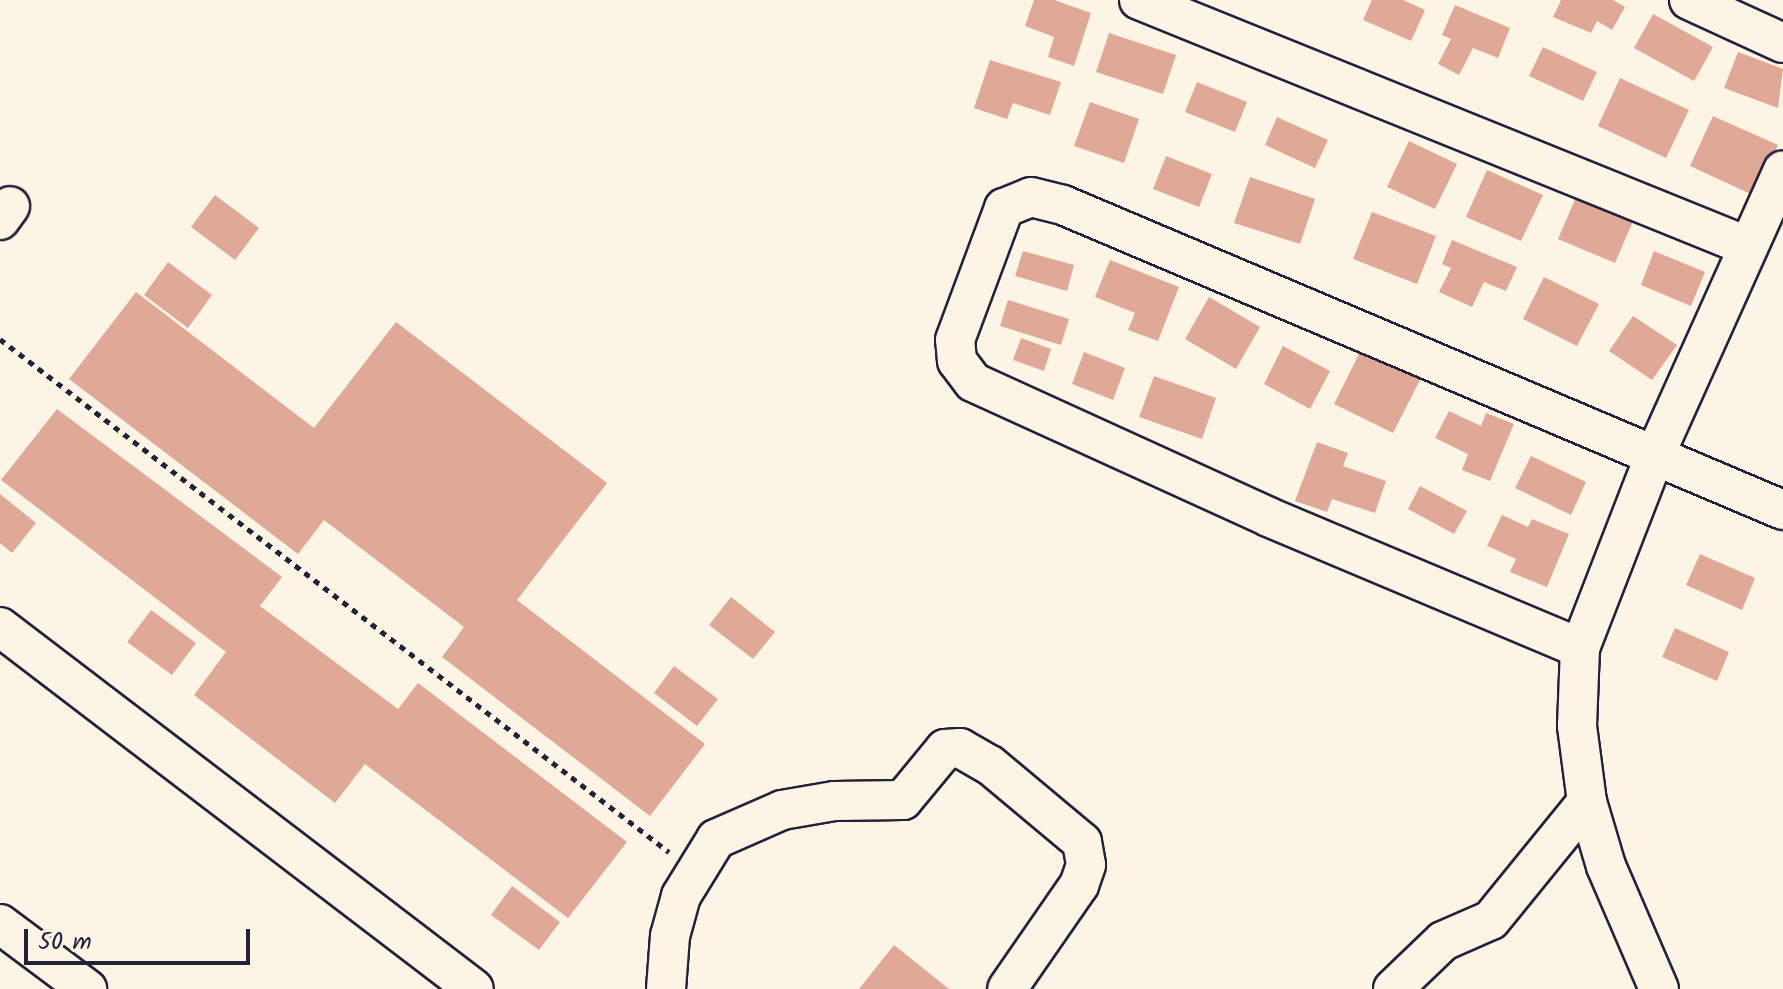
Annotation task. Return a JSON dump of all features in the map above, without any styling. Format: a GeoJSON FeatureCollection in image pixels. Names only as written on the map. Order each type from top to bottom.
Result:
{"type":"FeatureCollection","features":[{"type":"Feature","properties":{"kind":"street"},"geometry":{"type":"LineString","coordinates":[[1139,0],[1747,246]]}},
{"type":"Feature","properties":{"kind":"street"},"geometry":{"type":"LineString","coordinates":[[1689,0],[1783,43]]}},
{"type":"Feature","properties":{"kind":"street"},"geometry":{"type":"LineString","coordinates":[[1659,989],[1606,866],[1587,802],[1577,726],[1580,648],[1655,455],[1783,170]]}},
{"type":"Feature","properties":{"kind":"street"},"geometry":{"type":"LineString","coordinates":[[1580,648],[1269,517],[973,382],[957,361],[955,340],[1004,208],[1031,197],[1063,205],[1783,510]]}},
{"type":"Feature","properties":{"kind":"street"},"geometry":{"type":"LineString","coordinates":[[0,627],[474,989]]}},
{"type":"Feature","properties":{"kind":"street"},"geometry":{"type":"LineString","coordinates":[[666,989],[670,936],[681,896],[716,839],[782,810],[834,801],[903,800],[945,749],[960,748],[990,765],[1082,842],[1086,865],[1079,885],[1007,989]]}},
{"type":"Feature","properties":{"kind":"street"},"geometry":{"type":"LineString","coordinates":[[1393,989],[1443,941],[1491,920],[1587,802]]}},
{"type":"Feature","properties":{"kind":"street"},"geometry":{"type":"LineString","coordinates":[[0,924],[87,989]]}},
{"type":"Feature","properties":{"kind":"path"},"geometry":{"type":"LineString","coordinates":[[0,339],[696,873]]}},
{"type":"Feature","properties":{"kind":"building"},"geometry":{"type":"Polygon","coordinates":[[[1034,0],[1054,0],[1091,13],[1074,66],[1048,57],[1054,37],[1025,26],[1034,0]]]}},
{"type":"Feature","properties":{"kind":"building"},"geometry":{"type":"Polygon","coordinates":[[[1372,0],[1403,0],[1425,10],[1411,41],[1363,20],[1372,0]]]}},
{"type":"Feature","properties":{"kind":"building"},"geometry":{"type":"Polygon","coordinates":[[[1561,0],[1613,0],[1625,7],[1612,30],[1597,21],[1591,33],[1553,17],[1561,0]]]}},
{"type":"Feature","properties":{"kind":"building"},"geometry":{"type":"Polygon","coordinates":[[[1455,5],[1510,28],[1498,58],[1473,48],[1459,75],[1438,64],[1451,39],[1442,35],[1455,5]]]}},
{"type":"Feature","properties":{"kind":"building"},"geometry":{"type":"Polygon","coordinates":[[[1653,14],[1713,47],[1694,81],[1634,48],[1653,14]]]}},
{"type":"Feature","properties":{"kind":"building"},"geometry":{"type":"Polygon","coordinates":[[[1109,33],[1176,55],[1163,94],[1096,72],[1109,33]]]}},
{"type":"Feature","properties":{"kind":"building"},"geometry":{"type":"Polygon","coordinates":[[[1543,47],[1597,72],[1583,101],[1529,76],[1543,47]]]}},
{"type":"Feature","properties":{"kind":"building"},"geometry":{"type":"Polygon","coordinates":[[[1738,52],[1783,69],[1778,108],[1724,88],[1738,52]]]}},
{"type":"Feature","properties":{"kind":"building"},"geometry":{"type":"Polygon","coordinates":[[[990,60],[1061,82],[1050,115],[1013,103],[1007,119],[974,108],[990,60]]]}},
{"type":"Feature","properties":{"kind":"building"},"geometry":{"type":"Polygon","coordinates":[[[1620,78],[1689,110],[1666,158],[1598,126],[1620,78]]]}},
{"type":"Feature","properties":{"kind":"building"},"geometry":{"type":"Polygon","coordinates":[[[1197,82],[1247,102],[1235,132],[1185,112],[1197,82]]]}},
{"type":"Feature","properties":{"kind":"building"},"geometry":{"type":"Polygon","coordinates":[[[1090,102],[1139,119],[1124,163],[1074,146],[1090,102]]]}},
{"type":"Feature","properties":{"kind":"building"},"geometry":{"type":"Polygon","coordinates":[[[1713,116],[1778,145],[1755,196],[1690,166],[1713,116]]]}},
{"type":"Feature","properties":{"kind":"building"},"geometry":{"type":"Polygon","coordinates":[[[1277,117],[1328,140],[1315,168],[1265,145],[1277,117]]]}},
{"type":"Feature","properties":{"kind":"building"},"geometry":{"type":"Polygon","coordinates":[[[1409,141],[1457,164],[1435,209],[1387,187],[1409,141]]]}},
{"type":"Feature","properties":{"kind":"building"},"geometry":{"type":"Polygon","coordinates":[[[1166,156],[1212,174],[1199,207],[1153,189],[1166,156]]]}},
{"type":"Feature","properties":{"kind":"building"},"geometry":{"type":"Polygon","coordinates":[[[1487,170],[1543,195],[1521,241],[1466,217],[1487,170]]]}},
{"type":"Feature","properties":{"kind":"building"},"geometry":{"type":"Polygon","coordinates":[[[1250,177],[1315,199],[1300,244],[1234,223],[1250,177]]]}},
{"type":"Feature","properties":{"kind":"building"},"geometry":{"type":"Polygon","coordinates":[[[215,195],[259,228],[235,260],[191,227],[215,195]]]}},
{"type":"Feature","properties":{"kind":"building"},"geometry":{"type":"Polygon","coordinates":[[[1577,195],[1634,219],[1615,263],[1558,239],[1577,195]]]}},
{"type":"Feature","properties":{"kind":"building"},"geometry":{"type":"Polygon","coordinates":[[[1372,212],[1436,236],[1417,284],[1353,259],[1372,212]]]}},
{"type":"Feature","properties":{"kind":"building"},"geometry":{"type":"Polygon","coordinates":[[[1452,240],[1517,267],[1506,291],[1484,282],[1472,307],[1439,292],[1451,268],[1442,264],[1452,240]]]}},
{"type":"Feature","properties":{"kind":"building"},"geometry":{"type":"Polygon","coordinates":[[[1023,251],[1074,265],[1067,291],[1015,276],[1023,251]]]}},
{"type":"Feature","properties":{"kind":"building"},"geometry":{"type":"Polygon","coordinates":[[[1654,251],[1705,272],[1691,306],[1641,285],[1654,251]]]}},
{"type":"Feature","properties":{"kind":"building"},"geometry":{"type":"Polygon","coordinates":[[[1110,260],[1179,287],[1158,341],[1128,330],[1135,313],[1095,297],[1110,260]]]}},
{"type":"Feature","properties":{"kind":"building"},"geometry":{"type":"Polygon","coordinates":[[[168,262],[212,295],[188,328],[144,295],[168,262]]]}},
{"type":"Feature","properties":{"kind":"building"},"geometry":{"type":"Polygon","coordinates":[[[1544,277],[1599,304],[1577,346],[1523,319],[1544,277]]]}},
{"type":"Feature","properties":{"kind":"building"},"geometry":{"type":"Polygon","coordinates":[[[136,292],[314,428],[396,322],[607,483],[517,600],[705,744],[650,816],[442,657],[464,627],[324,520],[298,554],[69,379],[136,292]]]}},
{"type":"Feature","properties":{"kind":"building"},"geometry":{"type":"Polygon","coordinates":[[[1209,297],[1260,327],[1236,369],[1185,339],[1209,297]]]}},
{"type":"Feature","properties":{"kind":"building"},"geometry":{"type":"Polygon","coordinates":[[[1008,300],[1069,319],[1061,345],[1000,326],[1008,300]]]}},
{"type":"Feature","properties":{"kind":"building"},"geometry":{"type":"Polygon","coordinates":[[[1633,316],[1677,345],[1652,380],[1609,351],[1633,316]]]}},
{"type":"Feature","properties":{"kind":"building"},"geometry":{"type":"Polygon","coordinates":[[[1021,338],[1051,349],[1044,371],[1013,360],[1021,338]]]}},
{"type":"Feature","properties":{"kind":"building"},"geometry":{"type":"Polygon","coordinates":[[[1283,346],[1330,371],[1310,409],[1264,384],[1283,346]]]}},
{"type":"Feature","properties":{"kind":"building"},"geometry":{"type":"Polygon","coordinates":[[[1362,348],[1421,378],[1393,433],[1334,404],[1362,348]]]}},
{"type":"Feature","properties":{"kind":"building"},"geometry":{"type":"Polygon","coordinates":[[[1084,352],[1125,368],[1113,400],[1072,384],[1084,352]]]}},
{"type":"Feature","properties":{"kind":"building"},"geometry":{"type":"Polygon","coordinates":[[[1154,376],[1216,398],[1202,439],[1139,417],[1154,376]]]}},
{"type":"Feature","properties":{"kind":"building"},"geometry":{"type":"Polygon","coordinates":[[[57,409],[282,577],[260,606],[398,709],[418,683],[627,842],[568,918],[365,764],[335,803],[194,695],[226,652],[1,480],[57,409]]]}},
{"type":"Feature","properties":{"kind":"building"},"geometry":{"type":"Polygon","coordinates":[[[1449,411],[1481,426],[1486,413],[1514,424],[1490,481],[1462,470],[1468,454],[1435,438],[1449,411]]]}},
{"type":"Feature","properties":{"kind":"building"},"geometry":{"type":"Polygon","coordinates":[[[1317,442],[1348,453],[1343,466],[1386,481],[1375,513],[1332,499],[1327,512],[1295,501],[1317,442]]]}},
{"type":"Feature","properties":{"kind":"building"},"geometry":{"type":"Polygon","coordinates":[[[1531,456],[1586,482],[1571,515],[1515,488],[1531,456]]]}},
{"type":"Feature","properties":{"kind":"building"},"geometry":{"type":"Polygon","coordinates":[[[1420,486],[1467,511],[1454,534],[1408,509],[1420,486]]]}},
{"type":"Feature","properties":{"kind":"building"},"geometry":{"type":"Polygon","coordinates":[[[0,494],[36,523],[12,553],[0,543],[0,494]]]}},
{"type":"Feature","properties":{"kind":"building"},"geometry":{"type":"Polygon","coordinates":[[[1502,515],[1528,527],[1532,519],[1569,534],[1547,587],[1510,572],[1516,559],[1487,546],[1502,515]]]}},
{"type":"Feature","properties":{"kind":"building"},"geometry":{"type":"Polygon","coordinates":[[[1700,554],[1755,578],[1742,610],[1686,585],[1700,554]]]}},
{"type":"Feature","properties":{"kind":"building"},"geometry":{"type":"Polygon","coordinates":[[[731,597],[775,632],[753,659],[709,625],[731,597]]]}},
{"type":"Feature","properties":{"kind":"building"},"geometry":{"type":"Polygon","coordinates":[[[151,610],[196,643],[172,675],[127,642],[151,610]]]}},
{"type":"Feature","properties":{"kind":"building"},"geometry":{"type":"Polygon","coordinates":[[[1675,628],[1729,652],[1717,681],[1662,657],[1675,628]]]}},
{"type":"Feature","properties":{"kind":"building"},"geometry":{"type":"Polygon","coordinates":[[[674,666],[718,699],[697,726],[654,693],[674,666]]]}},
{"type":"Feature","properties":{"kind":"building"},"geometry":{"type":"Polygon","coordinates":[[[512,886],[560,922],[539,950],[491,915],[512,886]]]}},
{"type":"Feature","properties":{"kind":"building"},"geometry":{"type":"Polygon","coordinates":[[[894,945],[949,989],[859,989],[894,945]]]}}]}
